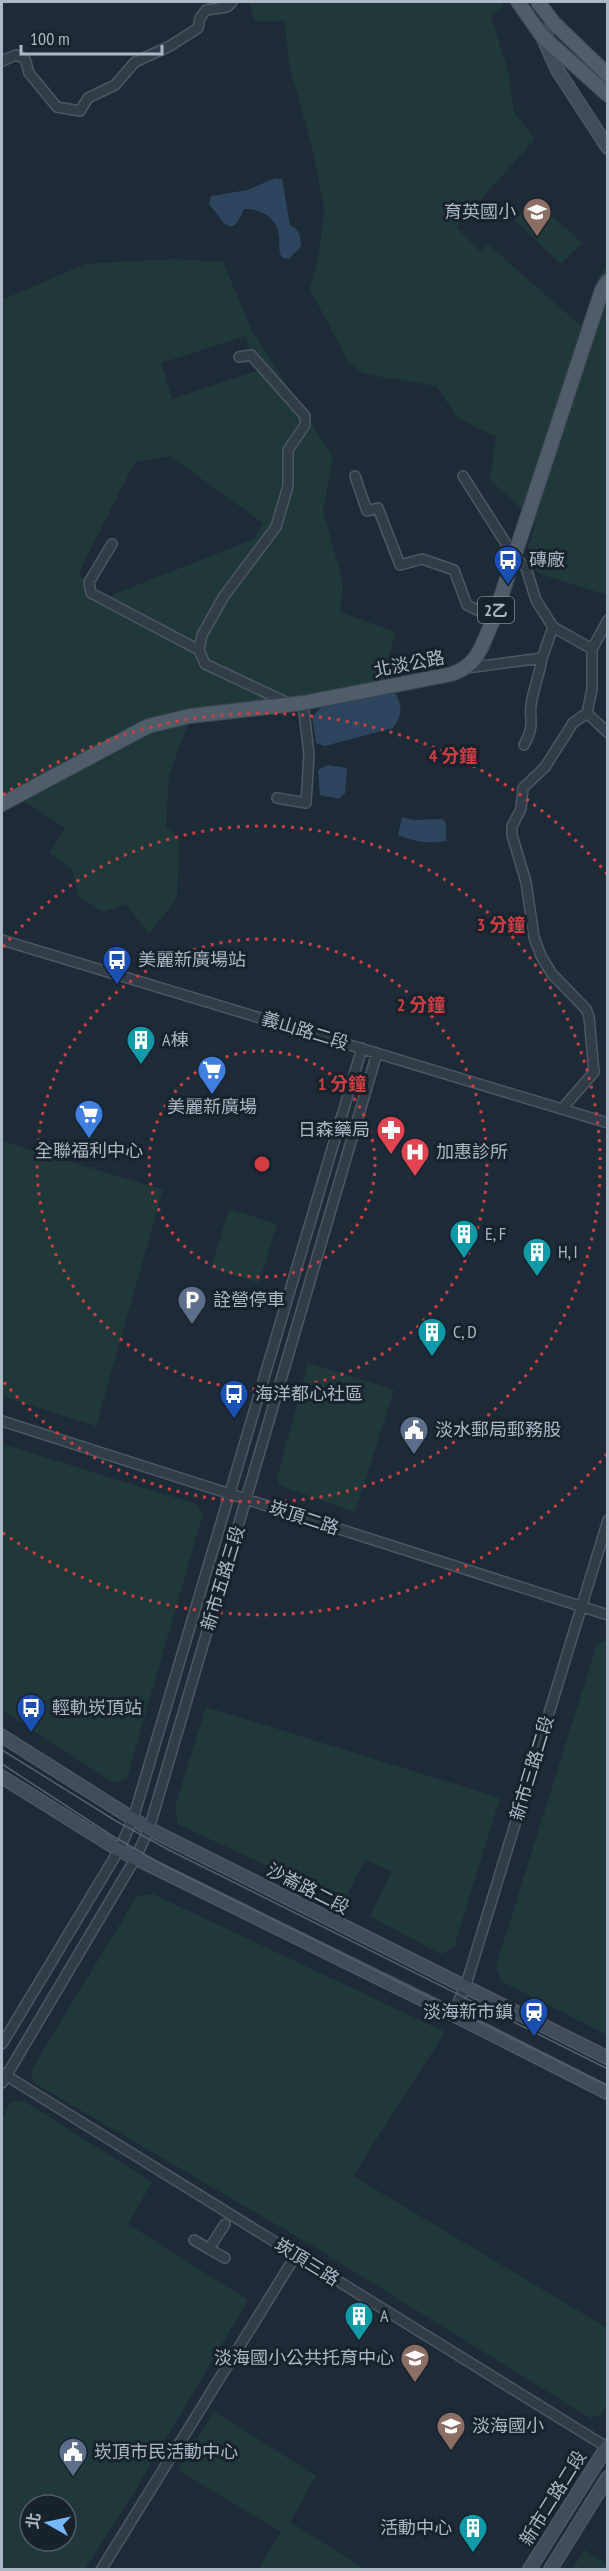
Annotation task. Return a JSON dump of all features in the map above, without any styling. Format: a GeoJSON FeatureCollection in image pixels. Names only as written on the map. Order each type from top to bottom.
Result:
{"type":"FeatureCollection","features":[{"type":"Feature","properties":{"kind":"main road"},"geometry":{"type":"LineString","coordinates":[[518,2],[542,36],[608,95]]}},
{"type":"Feature","properties":{"kind":"main road"},"geometry":{"type":"LineString","coordinates":[[537,2],[554,23],[608,75]]}},
{"type":"Feature","properties":{"kind":"main road","name":"北淡公路"},"geometry":{"type":"LineString","coordinates":[[2,804],[148,726],[190,716],[296,703],[452,674],[467,668],[476,659],[494,618],[608,281]]}},
{"type":"Feature","properties":{"kind":"street"},"geometry":{"type":"LineString","coordinates":[[2,61],[16,55],[25,59],[29,73],[57,107],[80,111],[88,98],[115,85],[135,62],[170,46],[198,28],[200,18],[206,10],[227,7],[232,2]]}},
{"type":"Feature","properties":{"kind":"street"},"geometry":{"type":"LineString","coordinates":[[554,23],[542,36],[558,71],[608,148]]}},
{"type":"Feature","properties":{"kind":"street"},"geometry":{"type":"LineString","coordinates":[[239,357],[252,355],[306,416],[305,425],[288,450],[288,486],[276,528],[224,596],[202,635],[199,650],[205,664],[296,703],[309,754],[306,803],[277,798]]}},
{"type":"Feature","properties":{"kind":"street"},"geometry":{"type":"LineString","coordinates":[[355,476],[367,511],[378,508],[400,565],[422,559],[454,570],[467,605],[494,618]]}},
{"type":"Feature","properties":{"kind":"street"},"geometry":{"type":"LineString","coordinates":[[463,476],[514,556],[526,568],[536,600],[553,627],[592,649]]}},
{"type":"Feature","properties":{"kind":"street"},"geometry":{"type":"LineString","coordinates":[[112,544],[88,582],[92,593],[199,650]]}},
{"type":"Feature","properties":{"kind":"street"},"geometry":{"type":"LineString","coordinates":[[562,1109],[594,1072],[589,1016],[586,1009],[552,974],[540,956],[534,937],[526,882],[512,835],[512,826],[521,809],[523,788],[545,767],[573,723],[587,712],[592,689],[592,649],[608,620]]}},
{"type":"Feature","properties":{"kind":"street"},"geometry":{"type":"LineString","coordinates":[[524,745],[532,730],[531,701],[538,684],[542,658],[553,627]]}},
{"type":"Feature","properties":{"kind":"street"},"geometry":{"type":"LineString","coordinates":[[467,668],[542,658]]}},
{"type":"Feature","properties":{"kind":"street"},"geometry":{"type":"LineString","coordinates":[[587,712],[608,733]]}},
{"type":"Feature","properties":{"kind":"street","name":"義山路二段"},"geometry":{"type":"LineString","coordinates":[[2,940],[608,1123]]}},
{"type":"Feature","properties":{"kind":"street","name":"新市五路三段"},"geometry":{"type":"LineString","coordinates":[[2,2044],[119,1850],[133,1819],[362,1048]]}},
{"type":"Feature","properties":{"kind":"street","name":"新市五路三段"},"geometry":{"type":"LineString","coordinates":[[3,2077],[135,1858],[149,1828],[377,1053]]}},
{"type":"Feature","properties":{"kind":"street","name":"崁頂二路"},"geometry":{"type":"LineString","coordinates":[[2,1421],[608,1616]]}},
{"type":"Feature","properties":{"kind":"street","name":"新市三路二段"},"geometry":{"type":"LineString","coordinates":[[452,2014],[465,1988],[608,1520]]}},
{"type":"Feature","properties":{"kind":"street","name":"沙崙路二段"},"geometry":{"type":"LineString","coordinates":[[2,1736],[149,1828],[608,2058]]}},
{"type":"Feature","properties":{"kind":"street"},"geometry":{"type":"LineString","coordinates":[[2,1777],[119,1850],[608,2093]]}},
{"type":"Feature","properties":{"kind":"street","name":"崁頂三路"},"geometry":{"type":"LineString","coordinates":[[3,2077],[607,2447]]}},
{"type":"Feature","properties":{"kind":"street"},"geometry":{"type":"LineString","coordinates":[[209,2248],[225,2224]]}},
{"type":"Feature","properties":{"kind":"street"},"geometry":{"type":"LineString","coordinates":[[194,2240],[225,2258]]}},
{"type":"Feature","properties":{"kind":"street"},"geometry":{"type":"LineString","coordinates":[[100,2570],[296,2255]]}},
{"type":"Feature","properties":{"kind":"street","name":"新市二路二段"},"geometry":{"type":"LineString","coordinates":[[529,2570],[607,2447]]}},
{"type":"Feature","properties":{"kind":"street","name":"新市二路二段"},"geometry":{"type":"LineString","coordinates":[[550,2570],[608,2477]]}},
{"type":"Feature","properties":{"kind":"green space"},"geometry":{"type":"Polygon","coordinates":[[[249,2],[502,2],[504,6],[491,16],[509,75],[514,112],[535,139],[456,227],[480,251],[488,244],[581,326],[597,281],[607,263],[607,595],[537,573],[526,555],[536,522],[490,480],[496,437],[458,418],[436,386],[364,374],[349,363],[310,289],[319,255],[324,208],[312,146],[289,65],[285,21],[255,21],[249,2]]]}},
{"type":"Feature","properties":{"kind":"green space"},"geometry":{"type":"Polygon","coordinates":[[[534,199],[582,243],[561,264],[514,220],[534,199]]]}},
{"type":"Feature","properties":{"kind":"green space"},"geometry":{"type":"Polygon","coordinates":[[[173,259],[223,262],[251,329],[333,457],[323,511],[343,583],[340,612],[395,632],[381,691],[190,720],[169,774],[166,828],[179,837],[177,898],[149,934],[126,904],[103,912],[78,896],[73,870],[49,853],[65,828],[27,803],[6,797],[2,799],[2,300],[85,264],[173,259]],[[246,336],[161,363],[172,399],[257,371],[246,336]],[[170,456],[135,462],[79,572],[94,602],[254,539],[263,523],[170,456]]]}},
{"type":"Feature","properties":{"kind":"green space"},"geometry":{"type":"Polygon","coordinates":[[[2,1141],[163,1190],[96,1426],[2,1396],[2,1141]]]}},
{"type":"Feature","properties":{"kind":"green space"},"geometry":{"type":"Polygon","coordinates":[[[229,1209],[277,1224],[259,1283],[211,1268],[229,1209]]]}},
{"type":"Feature","properties":{"kind":"green space"},"geometry":{"type":"Polygon","coordinates":[[[308,1363],[394,1390],[355,1512],[281,1486],[277,1479],[308,1363]]]}},
{"type":"Feature","properties":{"kind":"green space"},"geometry":{"type":"Polygon","coordinates":[[[2,1444],[196,1504],[203,1513],[127,1778],[114,1783],[2,1710],[2,1444]]]}},
{"type":"Feature","properties":{"kind":"green space"},"geometry":{"type":"Polygon","coordinates":[[[608,1640],[607,2035],[501,1981],[496,1966],[597,1644],[608,1640]]]}},
{"type":"Feature","properties":{"kind":"green space"},"geometry":{"type":"Polygon","coordinates":[[[206,1707],[500,1798],[454,1947],[441,1954],[370,1916],[392,1872],[365,1859],[344,1902],[178,1824],[175,1806],[206,1707]]]}},
{"type":"Feature","properties":{"kind":"green space"},"geometry":{"type":"Polygon","coordinates":[[[153,1894],[445,2032],[353,2176],[607,2328],[607,2405],[601,2415],[590,2418],[313,2246],[34,2083],[31,2071],[137,1896],[153,1894]]]}},
{"type":"Feature","properties":{"kind":"green space"},"geometry":{"type":"Polygon","coordinates":[[[24,2101],[152,2182],[128,2224],[248,2300],[135,2491],[85,2569],[2,2569],[2,2118],[11,2102],[24,2101]]]}},
{"type":"Feature","properties":{"kind":"green space"},"geometry":{"type":"Polygon","coordinates":[[[214,2411],[316,2476],[290,2522],[365,2569],[258,2569],[281,2532],[178,2470],[214,2411]]]}},
{"type":"Feature","properties":{"kind":"green space"},"geometry":{"type":"Polygon","coordinates":[[[585,2550],[607,2565],[607,2569],[572,2569],[585,2550]]]}},
{"type":"Feature","properties":{"kind":"water"},"geometry":{"type":"Polygon","coordinates":[[[275,178],[282,179],[290,225],[299,233],[301,246],[289,259],[282,258],[278,229],[267,215],[256,210],[244,209],[237,223],[231,227],[224,223],[209,204],[211,196],[248,190],[275,178]]]}},
{"type":"Feature","properties":{"kind":"water"},"geometry":{"type":"Polygon","coordinates":[[[395,693],[400,711],[393,728],[325,746],[316,743],[312,717],[322,707],[395,693]]]}},
{"type":"Feature","properties":{"kind":"water"},"geometry":{"type":"Polygon","coordinates":[[[328,765],[347,768],[345,793],[339,799],[320,795],[318,770],[328,765]]]}},
{"type":"Feature","properties":{"kind":"water"},"geometry":{"type":"Polygon","coordinates":[[[402,817],[413,820],[443,819],[446,824],[446,841],[422,842],[398,835],[402,817]]]}},
{"type":"Feature","properties":{"kind":"tram line"},"geometry":{"type":"LineString","coordinates":[[2,1750],[116,1821],[169,1850],[608,2069]]}},
{"type":"Feature","properties":{"kind":"tram line"},"geometry":{"type":"LineString","coordinates":[[2,1764],[111,1835],[165,1866],[608,2086]]}},
{"type":"Feature","properties":{"kind":"place","name":"育英國小"},"geometry":{"type":"Point","coordinates":[537,238]}},
{"type":"Feature","properties":{"kind":"place","name":"磚廠"},"geometry":{"type":"Point","coordinates":[508,586]}},
{"type":"Feature","properties":{"kind":"place","name":"美麗新廣場站"},"geometry":{"type":"Point","coordinates":[117,986]}},
{"type":"Feature","properties":{"kind":"place","name":"A棟"},"geometry":{"type":"Point","coordinates":[141,1066]}},
{"type":"Feature","properties":{"kind":"place","name":"美麗新廣場"},"geometry":{"type":"Point","coordinates":[212,1096]}},
{"type":"Feature","properties":{"kind":"place","name":"全聯福利中心"},"geometry":{"type":"Point","coordinates":[89,1140]}},
{"type":"Feature","properties":{"kind":"place","name":"日森藥局"},"geometry":{"type":"Point","coordinates":[391,1156]}},
{"type":"Feature","properties":{"kind":"place","name":"加惠診所"},"geometry":{"type":"Point","coordinates":[415,1178]}},
{"type":"Feature","properties":{"kind":"place","name":"E, F"},"geometry":{"type":"Point","coordinates":[464,1260]}},
{"type":"Feature","properties":{"kind":"place","name":"H, I"},"geometry":{"type":"Point","coordinates":[537,1278]}},
{"type":"Feature","properties":{"kind":"place","name":"詮營停車"},"geometry":{"type":"Point","coordinates":[192,1326]}},
{"type":"Feature","properties":{"kind":"place","name":"C, D"},"geometry":{"type":"Point","coordinates":[432,1358]}},
{"type":"Feature","properties":{"kind":"place","name":"海洋都心社區"},"geometry":{"type":"Point","coordinates":[234,1420]}},
{"type":"Feature","properties":{"kind":"place","name":"淡水郵局郵務股"},"geometry":{"type":"Point","coordinates":[414,1456]}},
{"type":"Feature","properties":{"kind":"place","name":"輕軌崁頂站"},"geometry":{"type":"Point","coordinates":[31,1734]}},
{"type":"Feature","properties":{"kind":"place","name":"淡海新市鎮"},"geometry":{"type":"Point","coordinates":[534,2038]}},
{"type":"Feature","properties":{"kind":"place","name":"A"},"geometry":{"type":"Point","coordinates":[359,2342]}},
{"type":"Feature","properties":{"kind":"place","name":"淡海國小公共托育中心"},"geometry":{"type":"Point","coordinates":[415,2384]}},
{"type":"Feature","properties":{"kind":"place","name":"淡海國小"},"geometry":{"type":"Point","coordinates":[451,2452]}},
{"type":"Feature","properties":{"kind":"place","name":"崁頂市民活動中心"},"geometry":{"type":"Point","coordinates":[73,2478]}},
{"type":"Feature","properties":{"kind":"place","name":"活動中心"},"geometry":{"type":"Point","coordinates":[473,2554]}}]}
